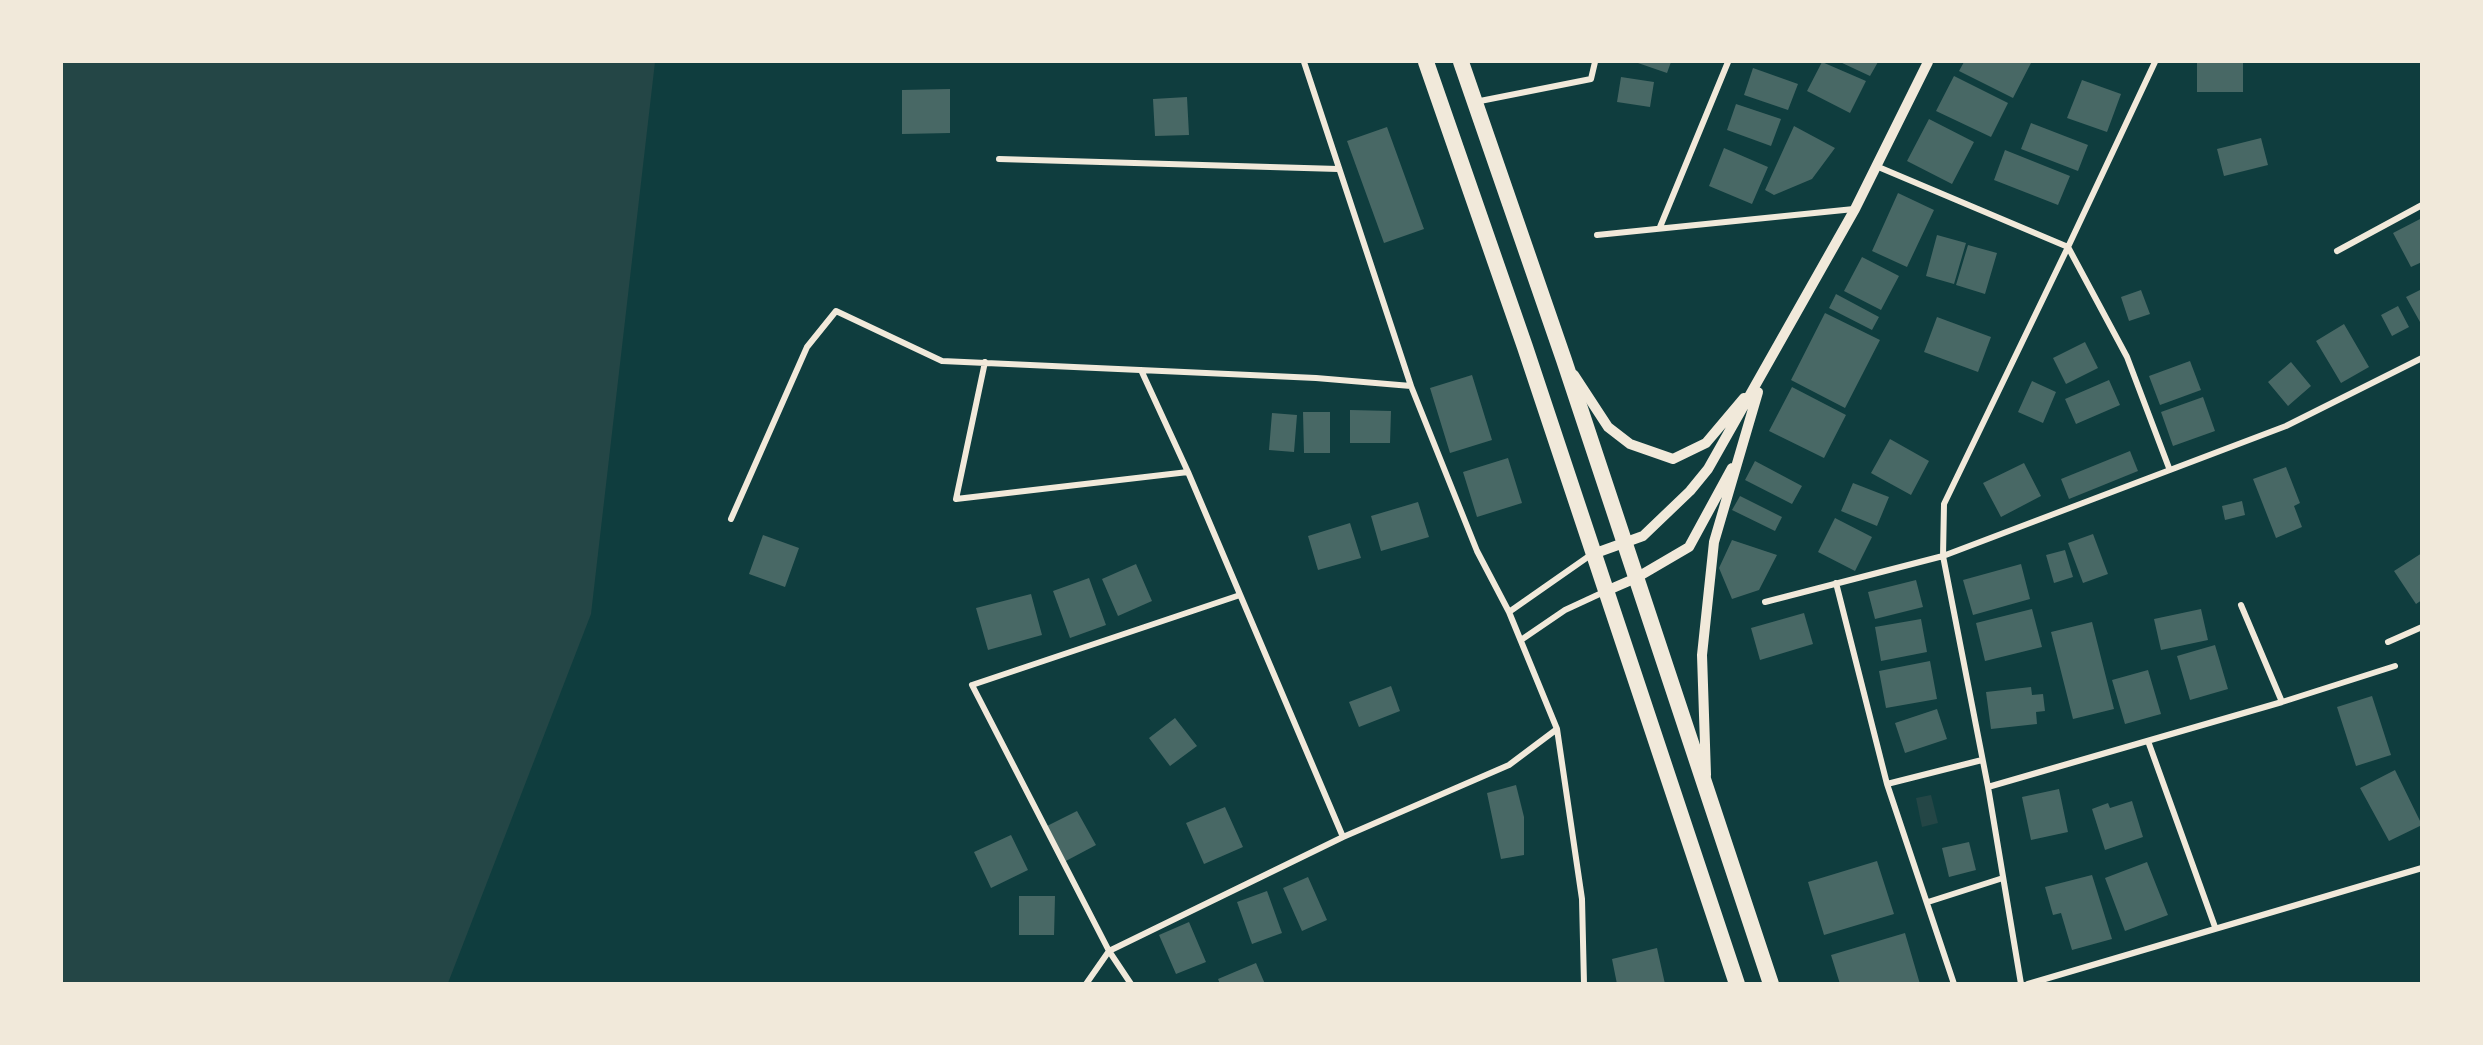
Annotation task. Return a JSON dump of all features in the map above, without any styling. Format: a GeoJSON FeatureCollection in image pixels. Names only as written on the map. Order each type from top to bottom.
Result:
{"type":"FeatureCollection","features":[{"type":"Feature","properties":{"kind":"highway"},"geometry":{"type":"LineString","coordinates":[[1426,62],[1737,984]]}},
{"type":"Feature","properties":{"kind":"highway"},"geometry":{"type":"LineString","coordinates":[[1461,62],[1564,360],[1771,984]]}},
{"type":"Feature","properties":{"kind":"street"},"geometry":{"type":"LineString","coordinates":[[1304,62],[1411,386],[1454,489],[1476,551],[1509,612],[1557,729],[1582,898],[1584,984]]}},
{"type":"Feature","properties":{"kind":"street"},"geometry":{"type":"LineString","coordinates":[[1475,102],[1591,79],[1595,62]]}},
{"type":"Feature","properties":{"kind":"street"},"geometry":{"type":"LineString","coordinates":[[1660,227],[1728,62]]}},
{"type":"Feature","properties":{"kind":"street"},"geometry":{"type":"LineString","coordinates":[[1509,612],[1593,554],[1643,536],[1690,491],[1708,469],[1855,209],[1928,62]]}},
{"type":"Feature","properties":{"kind":"street"},"geometry":{"type":"LineString","coordinates":[[2021,984],[1988,787],[1943,556],[1944,504],[2155,62]]}},
{"type":"Feature","properties":{"kind":"street"},"geometry":{"type":"LineString","coordinates":[[999,159],[1338,169]]}},
{"type":"Feature","properties":{"kind":"street"},"geometry":{"type":"LineString","coordinates":[[1876,166],[2068,247],[2127,357],[2169,468]]}},
{"type":"Feature","properties":{"kind":"street"},"geometry":{"type":"LineString","coordinates":[[2337,251],[2421,206]]}},
{"type":"Feature","properties":{"kind":"street"},"geometry":{"type":"LineString","coordinates":[[1597,235],[1855,209]]}},
{"type":"Feature","properties":{"kind":"street"},"geometry":{"type":"LineString","coordinates":[[731,519],[807,348],[836,311],[942,361],[1316,378],[1411,386]]}},
{"type":"Feature","properties":{"kind":"street"},"geometry":{"type":"LineString","coordinates":[[1765,602],[1943,556],[2169,468],[2286,426],[2421,358]]}},
{"type":"Feature","properties":{"kind":"street"},"geometry":{"type":"LineString","coordinates":[[1564,360],[1608,427],[1630,444],[1673,459],[1706,443],[1763,375]]}},
{"type":"Feature","properties":{"kind":"street"},"geometry":{"type":"LineString","coordinates":[[985,362],[956,498],[1188,472]]}},
{"type":"Feature","properties":{"kind":"street"},"geometry":{"type":"LineString","coordinates":[[1141,370],[1188,472],[1343,837]]}},
{"type":"Feature","properties":{"kind":"street"},"geometry":{"type":"LineString","coordinates":[[1707,796],[1702,655],[1713,542],[1763,375]]}},
{"type":"Feature","properties":{"kind":"street"},"geometry":{"type":"LineString","coordinates":[[1521,640],[1565,609],[1636,578],[1689,547],[1740,454]]}},
{"type":"Feature","properties":{"kind":"street"},"geometry":{"type":"LineString","coordinates":[[1836,583],[1887,784],[1954,984]]}},
{"type":"Feature","properties":{"kind":"street"},"geometry":{"type":"LineString","coordinates":[[1131,984],[1109,951],[972,685],[1240,595]]}},
{"type":"Feature","properties":{"kind":"street"},"geometry":{"type":"LineString","coordinates":[[2241,605],[2282,702]]}},
{"type":"Feature","properties":{"kind":"street"},"geometry":{"type":"LineString","coordinates":[[2388,642],[2421,627]]}},
{"type":"Feature","properties":{"kind":"street"},"geometry":{"type":"LineString","coordinates":[[1988,787],[2282,702],[2395,666]]}},
{"type":"Feature","properties":{"kind":"street"},"geometry":{"type":"LineString","coordinates":[[1086,984],[1109,951],[1343,837],[1509,765],[1557,729]]}},
{"type":"Feature","properties":{"kind":"street"},"geometry":{"type":"LineString","coordinates":[[2148,741],[2215,927]]}},
{"type":"Feature","properties":{"kind":"street"},"geometry":{"type":"LineString","coordinates":[[1887,784],[1982,760]]}},
{"type":"Feature","properties":{"kind":"street"},"geometry":{"type":"LineString","coordinates":[[2028,984],[2421,868]]}},
{"type":"Feature","properties":{"kind":"street"},"geometry":{"type":"LineString","coordinates":[[1928,902],[2003,878]]}},
{"type":"Feature","properties":{"kind":"shaded area"},"geometry":{"type":"Polygon","coordinates":[[[62,62],[655,62],[591,614],[448,983],[62,983],[62,62]]]}},
{"type":"Feature","properties":{"kind":"shaded area"},"geometry":{"type":"Polygon","coordinates":[[[1931,795],[1938,823],[1922,827],[1916,798],[1931,795]]]}},
{"type":"Feature","properties":{"kind":"building"},"geometry":{"type":"Polygon","coordinates":[[[1635,62],[1671,62],[1667,73],[1635,62]]]}},
{"type":"Feature","properties":{"kind":"building"},"geometry":{"type":"Polygon","coordinates":[[[1822,62],[1866,81],[1850,113],[1807,91],[1822,62]]]}},
{"type":"Feature","properties":{"kind":"building"},"geometry":{"type":"Polygon","coordinates":[[[1840,62],[1878,62],[1870,76],[1840,62]]]}},
{"type":"Feature","properties":{"kind":"building"},"geometry":{"type":"Polygon","coordinates":[[[1964,62],[2031,63],[2013,98],[1959,71],[1964,62]]]}},
{"type":"Feature","properties":{"kind":"building"},"geometry":{"type":"Polygon","coordinates":[[[2197,62],[2243,62],[2243,92],[2197,92],[2197,62]]]}},
{"type":"Feature","properties":{"kind":"building"},"geometry":{"type":"Polygon","coordinates":[[[1753,68],[1798,84],[1788,110],[1744,95],[1753,68]]]}},
{"type":"Feature","properties":{"kind":"building"},"geometry":{"type":"Polygon","coordinates":[[[1954,76],[2008,103],[1991,137],[1936,111],[1954,76]]]}},
{"type":"Feature","properties":{"kind":"building"},"geometry":{"type":"Polygon","coordinates":[[[1621,77],[1654,82],[1650,107],[1617,102],[1621,77]]]}},
{"type":"Feature","properties":{"kind":"building"},"geometry":{"type":"Polygon","coordinates":[[[2082,80],[2121,94],[2107,132],[2067,118],[2082,80]]]}},
{"type":"Feature","properties":{"kind":"building"},"geometry":{"type":"Polygon","coordinates":[[[950,89],[950,133],[902,134],[902,90],[950,89]]]}},
{"type":"Feature","properties":{"kind":"building"},"geometry":{"type":"Polygon","coordinates":[[[1187,97],[1189,135],[1155,136],[1153,99],[1187,97]]]}},
{"type":"Feature","properties":{"kind":"building"},"geometry":{"type":"Polygon","coordinates":[[[1736,104],[1781,119],[1771,146],[1727,130],[1736,104]]]}},
{"type":"Feature","properties":{"kind":"building"},"geometry":{"type":"Polygon","coordinates":[[[1929,119],[1974,142],[1952,184],[1907,161],[1929,119]]]}},
{"type":"Feature","properties":{"kind":"building"},"geometry":{"type":"Polygon","coordinates":[[[2031,123],[2088,145],[2078,171],[2021,149],[2031,123]]]}},
{"type":"Feature","properties":{"kind":"building"},"geometry":{"type":"Polygon","coordinates":[[[1794,126],[1835,148],[1812,179],[1774,195],[1765,190],[1794,126]]]}},
{"type":"Feature","properties":{"kind":"building"},"geometry":{"type":"Polygon","coordinates":[[[1387,127],[1424,229],[1384,243],[1347,141],[1387,127]]]}},
{"type":"Feature","properties":{"kind":"building"},"geometry":{"type":"Polygon","coordinates":[[[2261,138],[2268,165],[2224,176],[2217,149],[2261,138]]]}},
{"type":"Feature","properties":{"kind":"building"},"geometry":{"type":"Polygon","coordinates":[[[1724,148],[1768,167],[1752,204],[1709,186],[1724,148]]]}},
{"type":"Feature","properties":{"kind":"building"},"geometry":{"type":"Polygon","coordinates":[[[2005,150],[2070,176],[2058,205],[1994,180],[2005,150]]]}},
{"type":"Feature","properties":{"kind":"building"},"geometry":{"type":"Polygon","coordinates":[[[1898,193],[1934,210],[1907,267],[1872,251],[1898,193]]]}},
{"type":"Feature","properties":{"kind":"building"},"geometry":{"type":"Polygon","coordinates":[[[2422,218],[2422,262],[2411,267],[2393,233],[2422,218]]]}},
{"type":"Feature","properties":{"kind":"building"},"geometry":{"type":"Polygon","coordinates":[[[1937,235],[1966,243],[1954,284],[1926,276],[1937,235]]]}},
{"type":"Feature","properties":{"kind":"building"},"geometry":{"type":"Polygon","coordinates":[[[1968,245],[1997,253],[1985,294],[1956,285],[1968,245]]]}},
{"type":"Feature","properties":{"kind":"building"},"geometry":{"type":"Polygon","coordinates":[[[1862,257],[1899,276],[1881,310],[1844,291],[1862,257]]]}},
{"type":"Feature","properties":{"kind":"building"},"geometry":{"type":"Polygon","coordinates":[[[2422,289],[2422,321],[2420,322],[2406,297],[2422,289]]]}},
{"type":"Feature","properties":{"kind":"building"},"geometry":{"type":"Polygon","coordinates":[[[2141,290],[2150,314],[2129,321],[2121,297],[2141,290]]]}},
{"type":"Feature","properties":{"kind":"building"},"geometry":{"type":"Polygon","coordinates":[[[1836,294],[1879,317],[1872,330],[1829,308],[1836,294]]]}},
{"type":"Feature","properties":{"kind":"building"},"geometry":{"type":"Polygon","coordinates":[[[2398,306],[2409,327],[2392,336],[2381,315],[2398,306]]]}},
{"type":"Feature","properties":{"kind":"building"},"geometry":{"type":"Polygon","coordinates":[[[1825,313],[1880,340],[1845,408],[1791,380],[1825,313]]]}},
{"type":"Feature","properties":{"kind":"building"},"geometry":{"type":"Polygon","coordinates":[[[1937,317],[1991,337],[1978,372],[1924,352],[1937,317]]]}},
{"type":"Feature","properties":{"kind":"building"},"geometry":{"type":"Polygon","coordinates":[[[2344,324],[2369,367],[2341,383],[2316,341],[2344,324]]]}},
{"type":"Feature","properties":{"kind":"building"},"geometry":{"type":"Polygon","coordinates":[[[2085,342],[2098,368],[2066,384],[2053,358],[2085,342]]]}},
{"type":"Feature","properties":{"kind":"building"},"geometry":{"type":"Polygon","coordinates":[[[2190,361],[2201,390],[2160,405],[2149,376],[2190,361]]]}},
{"type":"Feature","properties":{"kind":"building"},"geometry":{"type":"Polygon","coordinates":[[[2291,362],[2311,386],[2288,406],[2268,382],[2291,362]]]}},
{"type":"Feature","properties":{"kind":"building"},"geometry":{"type":"Polygon","coordinates":[[[1472,375],[1492,440],[1450,453],[1430,388],[1472,375]]]}},
{"type":"Feature","properties":{"kind":"building"},"geometry":{"type":"Polygon","coordinates":[[[2109,380],[2120,405],[2076,424],[2065,399],[2109,380]]]}},
{"type":"Feature","properties":{"kind":"building"},"geometry":{"type":"Polygon","coordinates":[[[2032,381],[2056,392],[2043,423],[2018,412],[2032,381]]]}},
{"type":"Feature","properties":{"kind":"building"},"geometry":{"type":"Polygon","coordinates":[[[1792,387],[1846,415],[1824,458],[1769,431],[1792,387]]]}},
{"type":"Feature","properties":{"kind":"building"},"geometry":{"type":"Polygon","coordinates":[[[2203,397],[2215,431],[2173,446],[2161,412],[2203,397]]]}},
{"type":"Feature","properties":{"kind":"building"},"geometry":{"type":"Polygon","coordinates":[[[1350,410],[1391,411],[1390,443],[1350,443],[1350,410]]]}},
{"type":"Feature","properties":{"kind":"building"},"geometry":{"type":"Polygon","coordinates":[[[1303,412],[1330,412],[1330,453],[1304,453],[1303,412]]]}},
{"type":"Feature","properties":{"kind":"building"},"geometry":{"type":"Polygon","coordinates":[[[1272,413],[1297,415],[1294,452],[1269,450],[1272,413]]]}},
{"type":"Feature","properties":{"kind":"building"},"geometry":{"type":"Polygon","coordinates":[[[1890,439],[1929,461],[1911,495],[1871,473],[1890,439]]]}},
{"type":"Feature","properties":{"kind":"building"},"geometry":{"type":"Polygon","coordinates":[[[2130,451],[2138,471],[2069,499],[2061,479],[2130,451]]]}},
{"type":"Feature","properties":{"kind":"building"},"geometry":{"type":"Polygon","coordinates":[[[1508,458],[1522,503],[1477,517],[1463,472],[1508,458]]]}},
{"type":"Feature","properties":{"kind":"building"},"geometry":{"type":"Polygon","coordinates":[[[1755,461],[1802,486],[1792,504],[1745,480],[1755,461]]]}},
{"type":"Feature","properties":{"kind":"building"},"geometry":{"type":"Polygon","coordinates":[[[2024,463],[2041,496],[2001,517],[1983,483],[2024,463]]]}},
{"type":"Feature","properties":{"kind":"building"},"geometry":{"type":"Polygon","coordinates":[[[2286,467],[2300,503],[2294,506],[2302,527],[2276,538],[2253,479],[2286,467]]]}},
{"type":"Feature","properties":{"kind":"building"},"geometry":{"type":"Polygon","coordinates":[[[1853,483],[1889,497],[1877,526],[1841,511],[1853,483]]]}},
{"type":"Feature","properties":{"kind":"building"},"geometry":{"type":"Polygon","coordinates":[[[1740,496],[1782,517],[1775,531],[1732,510],[1740,496]]]}},
{"type":"Feature","properties":{"kind":"building"},"geometry":{"type":"Polygon","coordinates":[[[2242,501],[2245,515],[2225,520],[2222,506],[2242,501]]]}},
{"type":"Feature","properties":{"kind":"building"},"geometry":{"type":"Polygon","coordinates":[[[1418,502],[1429,537],[1381,551],[1371,516],[1418,502]]]}},
{"type":"Feature","properties":{"kind":"building"},"geometry":{"type":"Polygon","coordinates":[[[1835,518],[1872,537],[1855,571],[1818,552],[1835,518]]]}},
{"type":"Feature","properties":{"kind":"building"},"geometry":{"type":"Polygon","coordinates":[[[1350,523],[1361,558],[1318,570],[1308,536],[1350,523]]]}},
{"type":"Feature","properties":{"kind":"building"},"geometry":{"type":"Polygon","coordinates":[[[2093,534],[2108,574],[2083,583],[2068,543],[2093,534]]]}},
{"type":"Feature","properties":{"kind":"building"},"geometry":{"type":"Polygon","coordinates":[[[763,535],[799,548],[785,587],[749,574],[763,535]]]}},
{"type":"Feature","properties":{"kind":"building"},"geometry":{"type":"Polygon","coordinates":[[[1732,540],[1777,555],[1759,590],[1732,599],[1719,568],[1732,540]]]}},
{"type":"Feature","properties":{"kind":"building"},"geometry":{"type":"Polygon","coordinates":[[[2065,550],[2073,577],[2054,583],[2046,555],[2065,550]]]}},
{"type":"Feature","properties":{"kind":"building"},"geometry":{"type":"Polygon","coordinates":[[[2422,553],[2422,600],[2416,604],[2394,571],[2422,553]]]}},
{"type":"Feature","properties":{"kind":"building"},"geometry":{"type":"Polygon","coordinates":[[[1136,564],[1152,601],[1118,616],[1102,579],[1136,564]]]}},
{"type":"Feature","properties":{"kind":"building"},"geometry":{"type":"Polygon","coordinates":[[[2021,564],[2030,599],[1973,615],[1963,580],[2021,564]]]}},
{"type":"Feature","properties":{"kind":"building"},"geometry":{"type":"Polygon","coordinates":[[[1089,578],[1106,625],[1070,638],[1053,591],[1089,578]]]}},
{"type":"Feature","properties":{"kind":"building"},"geometry":{"type":"Polygon","coordinates":[[[1916,580],[1923,607],[1875,619],[1868,592],[1916,580]]]}},
{"type":"Feature","properties":{"kind":"building"},"geometry":{"type":"Polygon","coordinates":[[[1031,594],[1042,635],[988,650],[976,608],[1031,594]]]}},
{"type":"Feature","properties":{"kind":"building"},"geometry":{"type":"Polygon","coordinates":[[[2032,609],[2042,647],[1985,661],[1976,623],[2032,609]]]}},
{"type":"Feature","properties":{"kind":"building"},"geometry":{"type":"Polygon","coordinates":[[[2201,609],[2208,640],[2161,650],[2154,619],[2201,609]]]}},
{"type":"Feature","properties":{"kind":"building"},"geometry":{"type":"Polygon","coordinates":[[[1804,613],[1813,644],[1760,660],[1751,628],[1804,613]]]}},
{"type":"Feature","properties":{"kind":"building"},"geometry":{"type":"Polygon","coordinates":[[[1921,619],[1927,652],[1881,661],[1875,627],[1921,619]]]}},
{"type":"Feature","properties":{"kind":"building"},"geometry":{"type":"Polygon","coordinates":[[[2092,622],[2114,709],[2073,719],[2051,632],[2092,622]]]}},
{"type":"Feature","properties":{"kind":"building"},"geometry":{"type":"Polygon","coordinates":[[[2215,645],[2228,689],[2190,700],[2177,656],[2215,645]]]}},
{"type":"Feature","properties":{"kind":"building"},"geometry":{"type":"Polygon","coordinates":[[[1930,661],[1937,699],[1886,708],[1879,671],[1930,661]]]}},
{"type":"Feature","properties":{"kind":"building"},"geometry":{"type":"Polygon","coordinates":[[[2148,670],[2161,714],[2125,724],[2112,680],[2148,670]]]}},
{"type":"Feature","properties":{"kind":"building"},"geometry":{"type":"Polygon","coordinates":[[[1391,686],[1400,711],[1359,727],[1349,702],[1391,686]]]}},
{"type":"Feature","properties":{"kind":"building"},"geometry":{"type":"Polygon","coordinates":[[[2031,687],[2032,695],[2043,694],[2045,711],[2036,712],[2037,724],[1991,729],[1986,692],[2031,687]]]}},
{"type":"Feature","properties":{"kind":"building"},"geometry":{"type":"Polygon","coordinates":[[[2372,696],[2391,755],[2356,766],[2337,707],[2372,696]]]}},
{"type":"Feature","properties":{"kind":"building"},"geometry":{"type":"Polygon","coordinates":[[[1937,709],[1947,739],[1905,753],[1895,723],[1937,709]]]}},
{"type":"Feature","properties":{"kind":"building"},"geometry":{"type":"Polygon","coordinates":[[[1175,718],[1197,746],[1170,766],[1149,738],[1175,718]]]}},
{"type":"Feature","properties":{"kind":"building"},"geometry":{"type":"Polygon","coordinates":[[[2395,770],[2422,825],[2389,841],[2360,788],[2395,770]]]}},
{"type":"Feature","properties":{"kind":"building"},"geometry":{"type":"Polygon","coordinates":[[[1516,785],[1524,817],[1524,855],[1501,859],[1487,793],[1516,785]]]}},
{"type":"Feature","properties":{"kind":"building"},"geometry":{"type":"Polygon","coordinates":[[[2059,789],[2068,832],[2031,840],[2022,797],[2059,789]]]}},
{"type":"Feature","properties":{"kind":"building"},"geometry":{"type":"Polygon","coordinates":[[[2132,801],[2143,837],[2105,850],[2092,809],[2108,803],[2110,808],[2132,801]]]}},
{"type":"Feature","properties":{"kind":"building"},"geometry":{"type":"Polygon","coordinates":[[[1225,807],[1243,847],[1204,864],[1186,823],[1225,807]]]}},
{"type":"Feature","properties":{"kind":"building"},"geometry":{"type":"Polygon","coordinates":[[[1077,811],[1096,845],[1064,862],[1045,827],[1077,811]]]}},
{"type":"Feature","properties":{"kind":"building"},"geometry":{"type":"Polygon","coordinates":[[[1011,835],[1028,870],[991,888],[974,852],[1011,835]]]}},
{"type":"Feature","properties":{"kind":"building"},"geometry":{"type":"Polygon","coordinates":[[[1969,842],[1976,870],[1949,877],[1942,848],[1969,842]]]}},
{"type":"Feature","properties":{"kind":"building"},"geometry":{"type":"Polygon","coordinates":[[[1877,861],[1894,914],[1824,935],[1808,882],[1877,861]]]}},
{"type":"Feature","properties":{"kind":"building"},"geometry":{"type":"Polygon","coordinates":[[[2147,862],[2168,915],[2125,931],[2105,878],[2147,862]]]}},
{"type":"Feature","properties":{"kind":"building"},"geometry":{"type":"Polygon","coordinates":[[[2092,875],[2112,939],[2072,950],[2061,913],[2053,915],[2045,887],[2092,875]]]}},
{"type":"Feature","properties":{"kind":"building"},"geometry":{"type":"Polygon","coordinates":[[[1308,877],[1327,920],[1302,931],[1283,888],[1308,877]]]}},
{"type":"Feature","properties":{"kind":"building"},"geometry":{"type":"Polygon","coordinates":[[[1267,891],[1282,933],[1252,944],[1237,902],[1267,891]]]}},
{"type":"Feature","properties":{"kind":"building"},"geometry":{"type":"Polygon","coordinates":[[[1019,896],[1055,896],[1054,935],[1019,935],[1019,896]]]}},
{"type":"Feature","properties":{"kind":"building"},"geometry":{"type":"Polygon","coordinates":[[[1189,922],[1206,962],[1176,974],[1159,935],[1189,922]]]}},
{"type":"Feature","properties":{"kind":"building"},"geometry":{"type":"Polygon","coordinates":[[[1905,933],[1920,984],[1840,984],[1831,955],[1905,933]]]}},
{"type":"Feature","properties":{"kind":"building"},"geometry":{"type":"Polygon","coordinates":[[[1657,948],[1665,984],[1617,984],[1612,959],[1657,948]]]}},
{"type":"Feature","properties":{"kind":"building"},"geometry":{"type":"Polygon","coordinates":[[[1256,963],[1265,984],[1220,984],[1218,979],[1256,963]]]}}]}
